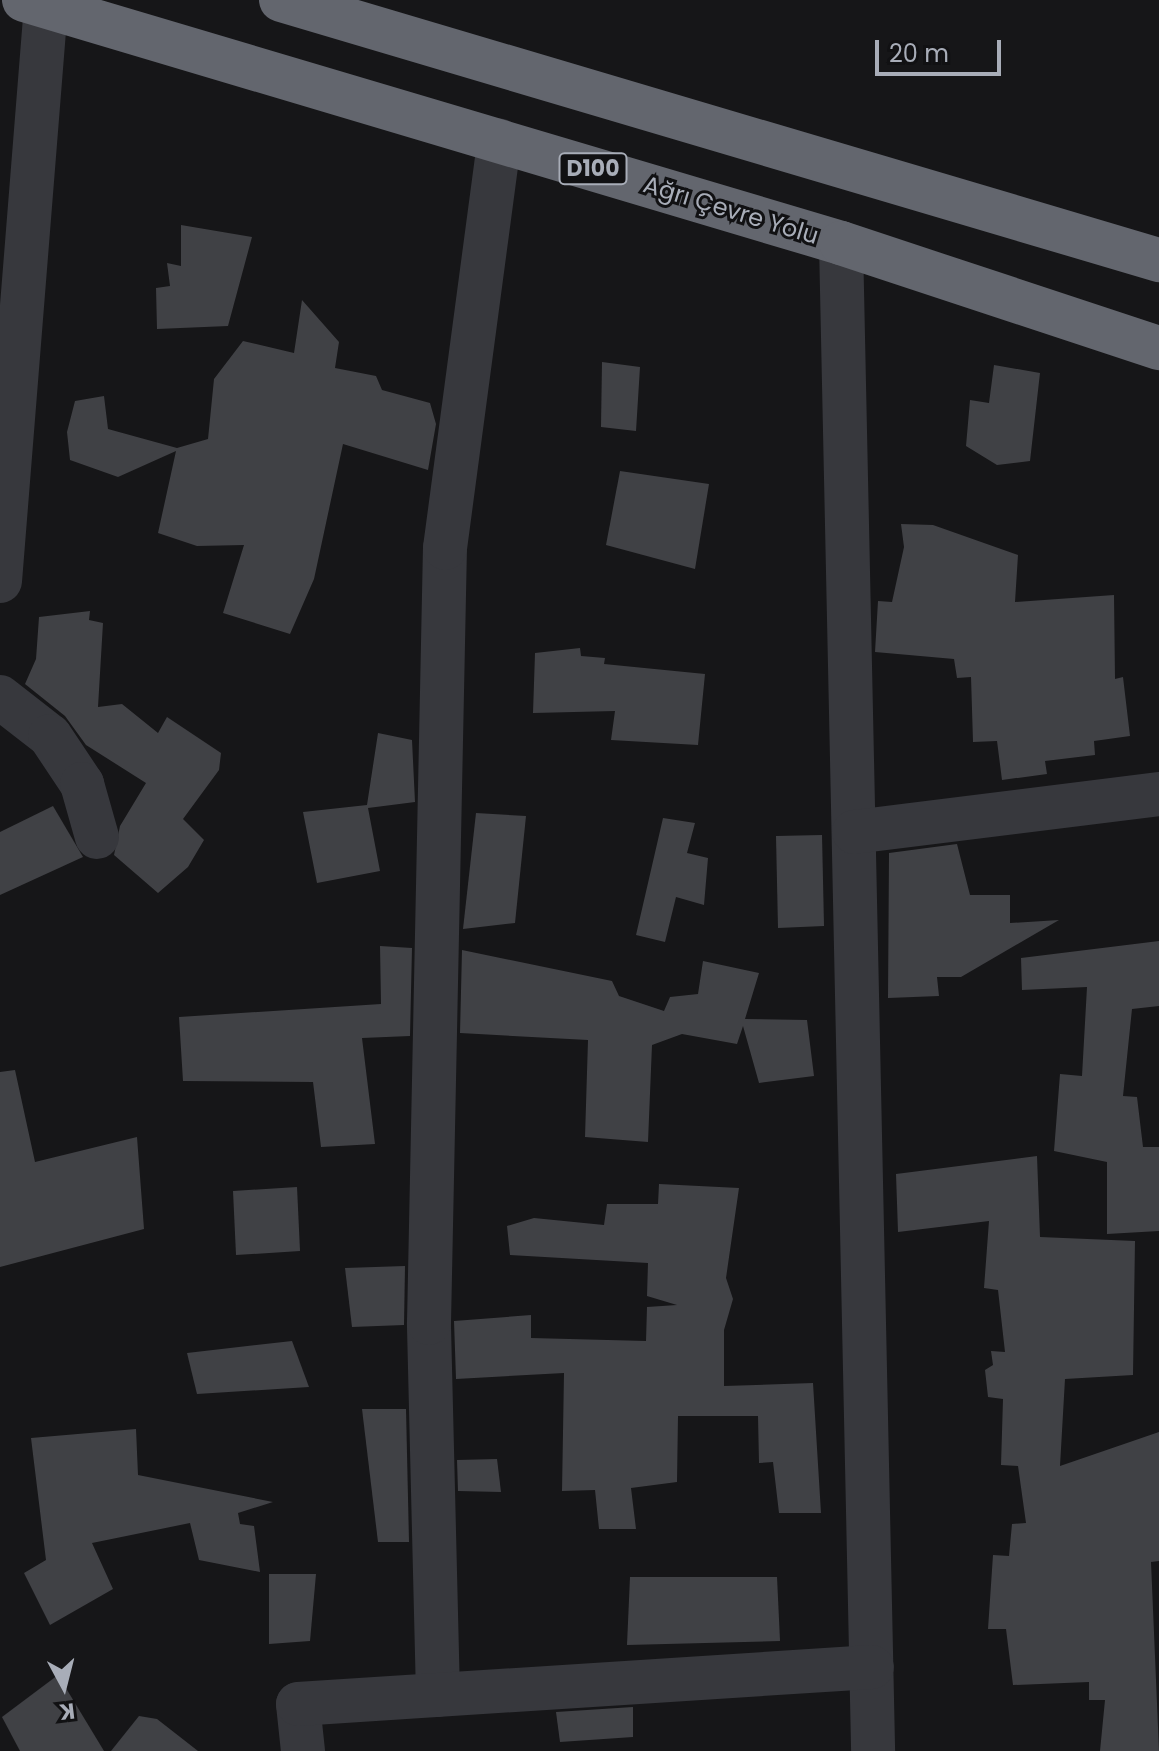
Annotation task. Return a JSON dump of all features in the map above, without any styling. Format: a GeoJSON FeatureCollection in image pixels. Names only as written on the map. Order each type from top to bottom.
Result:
{"type":"FeatureCollection","features":[{"type":"Feature","properties":{"kind":"highway"},"geometry":{"type":"LineString","coordinates":[[281,0],[1159,260]]}},
{"type":"Feature","properties":{"kind":"highway","name":"Ağrı Çevre Yolu"},"geometry":{"type":"LineString","coordinates":[[35,3],[841,243],[1159,348]]}},
{"type":"Feature","properties":{"kind":"street"},"geometry":{"type":"LineString","coordinates":[[0,581],[35,3]]}},
{"type":"Feature","properties":{"kind":"street"},"geometry":{"type":"LineString","coordinates":[[438,1695],[429,1323],[445,548],[499,141]]}},
{"type":"Feature","properties":{"kind":"street"},"geometry":{"type":"LineString","coordinates":[[841,243],[873,1751]]}},
{"type":"Feature","properties":{"kind":"street"},"geometry":{"type":"LineString","coordinates":[[0,697],[50,736],[82,784],[97,837]]}},
{"type":"Feature","properties":{"kind":"street"},"geometry":{"type":"LineString","coordinates":[[854,832],[1159,794]]}},
{"type":"Feature","properties":{"kind":"street"},"geometry":{"type":"LineString","coordinates":[[303,1751],[298,1704],[872,1667]]}},
{"type":"Feature","properties":{"kind":"building"},"geometry":{"type":"Polygon","coordinates":[[[181,225],[252,237],[228,326],[157,329],[156,288],[170,286],[167,263],[181,266],[181,225]]]}},
{"type":"Feature","properties":{"kind":"building"},"geometry":{"type":"Polygon","coordinates":[[[302,300],[339,342],[335,368],[376,376],[382,390],[430,403],[436,424],[428,470],[343,444],[314,579],[290,634],[223,613],[244,545],[197,546],[158,533],[176,451],[118,477],[70,460],[67,432],[75,401],[104,396],[108,429],[177,448],[208,439],[214,379],[243,341],[294,353],[302,300]]]}},
{"type":"Feature","properties":{"kind":"building"},"geometry":{"type":"Polygon","coordinates":[[[602,362],[640,367],[636,431],[601,427],[602,362]]]}},
{"type":"Feature","properties":{"kind":"building"},"geometry":{"type":"Polygon","coordinates":[[[994,365],[1040,373],[1030,461],[997,465],[966,446],[970,400],[989,403],[994,365]]]}},
{"type":"Feature","properties":{"kind":"building"},"geometry":{"type":"Polygon","coordinates":[[[620,471],[709,484],[695,569],[606,545],[620,471]]]}},
{"type":"Feature","properties":{"kind":"building"},"geometry":{"type":"Polygon","coordinates":[[[901,524],[933,525],[1018,555],[1015,602],[1114,595],[1115,679],[1123,677],[1130,736],[1094,741],[1095,755],[1045,761],[1047,774],[1002,780],[997,741],[973,742],[971,677],[957,678],[954,659],[875,652],[878,601],[892,602],[904,547],[901,524]]]}},
{"type":"Feature","properties":{"kind":"building"},"geometry":{"type":"Polygon","coordinates":[[[90,611],[89,620],[103,623],[98,707],[122,704],[158,733],[167,717],[221,753],[219,770],[183,819],[204,840],[188,867],[158,893],[114,855],[120,826],[146,783],[86,745],[65,716],[25,684],[36,659],[39,617],[90,611]]]}},
{"type":"Feature","properties":{"kind":"building"},"geometry":{"type":"Polygon","coordinates":[[[580,648],[581,656],[605,658],[604,664],[705,674],[698,745],[611,740],[615,711],[533,713],[535,653],[580,648]]]}},
{"type":"Feature","properties":{"kind":"building"},"geometry":{"type":"Polygon","coordinates":[[[378,733],[412,740],[415,802],[368,808],[380,871],[317,883],[303,812],[367,805],[378,733]]]}},
{"type":"Feature","properties":{"kind":"building"},"geometry":{"type":"Polygon","coordinates":[[[53,806],[83,857],[0,895],[0,832],[53,806]]]}},
{"type":"Feature","properties":{"kind":"building"},"geometry":{"type":"Polygon","coordinates":[[[476,813],[526,816],[515,923],[463,929],[476,813]]]}},
{"type":"Feature","properties":{"kind":"building"},"geometry":{"type":"Polygon","coordinates":[[[663,818],[695,823],[687,853],[708,858],[704,905],[676,897],[665,942],[636,935],[663,818]]]}},
{"type":"Feature","properties":{"kind":"building"},"geometry":{"type":"Polygon","coordinates":[[[822,835],[824,926],[778,928],[776,836],[822,835]]]}},
{"type":"Feature","properties":{"kind":"building"},"geometry":{"type":"Polygon","coordinates":[[[957,844],[970,895],[1010,895],[1010,923],[1059,920],[961,977],[937,977],[939,996],[888,998],[889,853],[957,844]]]}},
{"type":"Feature","properties":{"kind":"building"},"geometry":{"type":"Polygon","coordinates":[[[1159,941],[1159,1006],[1132,1009],[1123,1096],[1137,1097],[1143,1147],[1159,1147],[1159,1231],[1107,1234],[1107,1162],[1054,1151],[1060,1074],[1082,1076],[1087,987],[1022,990],[1021,958],[1159,941]]]}},
{"type":"Feature","properties":{"kind":"building"},"geometry":{"type":"Polygon","coordinates":[[[380,946],[412,948],[410,1036],[362,1038],[375,1144],[321,1147],[313,1082],[183,1081],[179,1017],[381,1004],[380,946]]]}},
{"type":"Feature","properties":{"kind":"building"},"geometry":{"type":"Polygon","coordinates":[[[462,950],[612,981],[619,996],[664,1011],[670,997],[698,994],[703,961],[759,973],[745,1019],[807,1020],[814,1076],[759,1083],[743,1026],[737,1044],[682,1034],[652,1045],[648,1142],[585,1137],[588,1040],[460,1033],[462,950]]]}},
{"type":"Feature","properties":{"kind":"building"},"geometry":{"type":"Polygon","coordinates":[[[15,1070],[35,1162],[137,1137],[144,1229],[0,1267],[0,1072],[15,1070]]]}},
{"type":"Feature","properties":{"kind":"building"},"geometry":{"type":"Polygon","coordinates":[[[1037,1156],[1040,1237],[1135,1241],[1133,1375],[1065,1379],[1060,1466],[1159,1432],[1159,1561],[1151,1562],[1159,1751],[1100,1751],[1105,1700],[1089,1700],[1089,1682],[1013,1685],[1006,1629],[988,1629],[993,1555],[1009,1556],[1012,1524],[1026,1523],[1018,1466],[1001,1465],[1003,1399],[988,1397],[985,1370],[993,1365],[991,1351],[1005,1352],[998,1290],[984,1288],[989,1221],[898,1232],[896,1174],[1037,1156]]]}},
{"type":"Feature","properties":{"kind":"building"},"geometry":{"type":"Polygon","coordinates":[[[659,1184],[739,1188],[726,1278],[733,1299],[724,1330],[724,1386],[813,1383],[821,1513],[779,1513],[773,1462],[759,1463],[758,1416],[678,1416],[677,1482],[631,1488],[636,1529],[599,1529],[595,1490],[562,1491],[564,1373],[456,1379],[454,1321],[531,1315],[531,1338],[646,1341],[647,1307],[677,1305],[647,1296],[648,1263],[510,1255],[507,1226],[534,1218],[604,1225],[607,1204],[658,1204],[659,1184]]]}},
{"type":"Feature","properties":{"kind":"building"},"geometry":{"type":"Polygon","coordinates":[[[297,1187],[300,1251],[236,1255],[233,1191],[297,1187]]]}},
{"type":"Feature","properties":{"kind":"building"},"geometry":{"type":"Polygon","coordinates":[[[405,1266],[404,1325],[352,1327],[345,1268],[405,1266]]]}},
{"type":"Feature","properties":{"kind":"building"},"geometry":{"type":"Polygon","coordinates":[[[292,1341],[309,1387],[197,1394],[187,1353],[292,1341]]]}},
{"type":"Feature","properties":{"kind":"building"},"geometry":{"type":"Polygon","coordinates":[[[362,1409],[406,1409],[409,1542],[378,1542],[362,1409]]]}},
{"type":"Feature","properties":{"kind":"building"},"geometry":{"type":"Polygon","coordinates":[[[136,1429],[138,1475],[273,1502],[238,1513],[240,1524],[254,1526],[260,1572],[199,1560],[190,1523],[92,1543],[113,1589],[50,1625],[24,1573],[46,1560],[31,1438],[136,1429]]]}},
{"type":"Feature","properties":{"kind":"building"},"geometry":{"type":"Polygon","coordinates":[[[497,1459],[501,1492],[458,1491],[457,1460],[497,1459]]]}},
{"type":"Feature","properties":{"kind":"building"},"geometry":{"type":"Polygon","coordinates":[[[269,1574],[316,1574],[310,1641],[269,1644],[269,1574]]]}},
{"type":"Feature","properties":{"kind":"building"},"geometry":{"type":"Polygon","coordinates":[[[630,1577],[777,1577],[780,1641],[627,1645],[630,1577]]]}},
{"type":"Feature","properties":{"kind":"building"},"geometry":{"type":"Polygon","coordinates":[[[58,1675],[104,1751],[20,1751],[2,1717],[58,1675]]]}},
{"type":"Feature","properties":{"kind":"building"},"geometry":{"type":"Polygon","coordinates":[[[633,1707],[633,1737],[560,1742],[556,1712],[633,1707]]]}},
{"type":"Feature","properties":{"kind":"building"},"geometry":{"type":"Polygon","coordinates":[[[139,1716],[157,1719],[198,1751],[111,1751],[139,1716]]]}}]}
